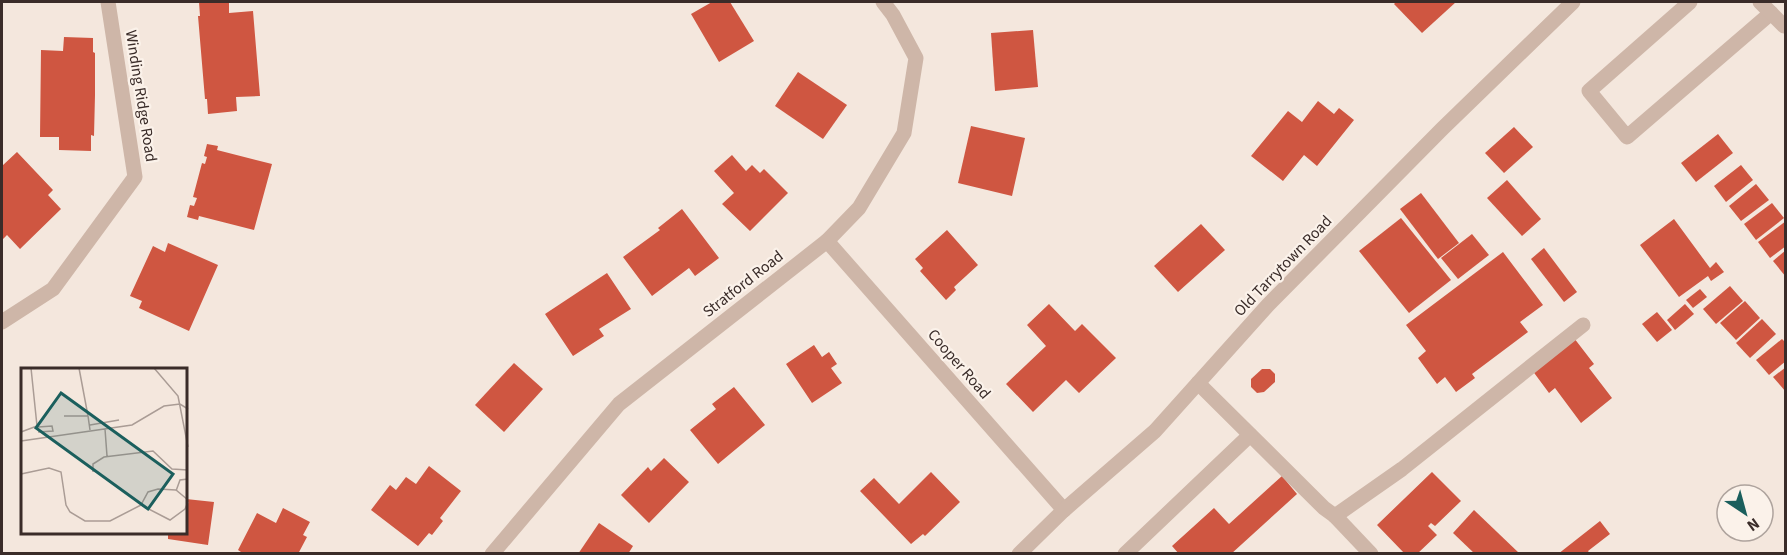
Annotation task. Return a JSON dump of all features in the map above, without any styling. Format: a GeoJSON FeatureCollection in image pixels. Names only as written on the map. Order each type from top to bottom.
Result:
{"type":"FeatureCollection","features":[{"type":"Feature","properties":{"kind":"street","name":"Winding Ridge Road"},"geometry":{"type":"LineString","coordinates":[[2,322],[53,289],[135,177],[108,2]]}},
{"type":"Feature","properties":{"kind":"street","name":"Stratford Road"},"geometry":{"type":"LineString","coordinates":[[492,554],[619,404],[827,241],[859,208],[904,133],[916,58],[893,15],[883,2]]}},
{"type":"Feature","properties":{"kind":"street","name":"Old Tarrytown Road"},"geometry":{"type":"LineString","coordinates":[[1019,554],[1064,510],[1155,431],[1301,272],[1442,129],[1573,2]]}},
{"type":"Feature","properties":{"kind":"street"},"geometry":{"type":"LineString","coordinates":[[1690,2],[1589,91],[1627,137],[1772,13]]}},
{"type":"Feature","properties":{"kind":"street"},"geometry":{"type":"LineString","coordinates":[[1760,2],[1785,26]]}},
{"type":"Feature","properties":{"kind":"street","name":"Cooper Road"},"geometry":{"type":"LineString","coordinates":[[827,241],[1064,510]]}},
{"type":"Feature","properties":{"kind":"street"},"geometry":{"type":"LineString","coordinates":[[1335,516],[1402,469],[1583,325]]}},
{"type":"Feature","properties":{"kind":"street"},"geometry":{"type":"LineString","coordinates":[[1198,383],[1371,554]]}},
{"type":"Feature","properties":{"kind":"street"},"geometry":{"type":"LineString","coordinates":[[1125,554],[1250,435]]}},
{"type":"Feature","properties":{"kind":"building"},"geometry":{"type":"Polygon","coordinates":[[[199,2],[229,2],[229,13],[253,11],[260,96],[236,97],[237,111],[208,114],[198,16],[200,16],[199,2]]]}},
{"type":"Feature","properties":{"kind":"building"},"geometry":{"type":"Polygon","coordinates":[[[712,2],[730,2],[754,41],[719,62],[691,14],[712,2]]]}},
{"type":"Feature","properties":{"kind":"building"},"geometry":{"type":"Polygon","coordinates":[[[1396,2],[1456,2],[1422,33],[1394,4],[1396,2]]]}},
{"type":"Feature","properties":{"kind":"building"},"geometry":{"type":"Polygon","coordinates":[[[1033,30],[1038,87],[995,91],[991,33],[1033,30]]]}},
{"type":"Feature","properties":{"kind":"building"},"geometry":{"type":"Polygon","coordinates":[[[64,37],[93,38],[95,95],[94,136],[91,135],[91,151],[59,150],[59,137],[40,137],[41,50],[63,51],[64,37]]]}},
{"type":"Feature","properties":{"kind":"building"},"geometry":{"type":"Polygon","coordinates":[[[798,72],[847,105],[823,139],[775,106],[798,72]]]}},
{"type":"Feature","properties":{"kind":"building"},"geometry":{"type":"Polygon","coordinates":[[[1318,101],[1334,114],[1339,108],[1354,120],[1317,166],[1304,155],[1283,181],[1251,156],[1288,111],[1302,122],[1318,101]]]}},
{"type":"Feature","properties":{"kind":"building"},"geometry":{"type":"Polygon","coordinates":[[[971,126],[1025,138],[1012,196],[958,183],[971,126]]]}},
{"type":"Feature","properties":{"kind":"building"},"geometry":{"type":"Polygon","coordinates":[[[1514,127],[1533,147],[1504,173],[1485,153],[1514,127]]]}},
{"type":"Feature","properties":{"kind":"building"},"geometry":{"type":"Polygon","coordinates":[[[1718,134],[1733,153],[1696,182],[1681,163],[1718,134]]]}},
{"type":"Feature","properties":{"kind":"building"},"geometry":{"type":"Polygon","coordinates":[[[207,144],[218,146],[217,150],[272,164],[254,230],[199,216],[198,220],[187,217],[190,205],[194,206],[197,198],[193,197],[202,163],[205,164],[207,157],[204,156],[207,144]]]}},
{"type":"Feature","properties":{"kind":"building"},"geometry":{"type":"Polygon","coordinates":[[[17,152],[53,190],[48,195],[61,209],[20,249],[7,235],[2,240],[2,166],[17,152]]]}},
{"type":"Feature","properties":{"kind":"building"},"geometry":{"type":"Polygon","coordinates":[[[732,155],[746,171],[752,165],[760,173],[764,169],[788,193],[750,231],[722,204],[734,193],[714,171],[732,155]]]}},
{"type":"Feature","properties":{"kind":"building"},"geometry":{"type":"Polygon","coordinates":[[[1741,165],[1753,180],[1726,202],[1714,186],[1741,165]]]}},
{"type":"Feature","properties":{"kind":"building"},"geometry":{"type":"Polygon","coordinates":[[[1507,180],[1541,219],[1522,236],[1487,198],[1507,180]]]}},
{"type":"Feature","properties":{"kind":"building"},"geometry":{"type":"Polygon","coordinates":[[[1756,184],[1769,200],[1741,221],[1729,206],[1756,184]]]}},
{"type":"Feature","properties":{"kind":"building"},"geometry":{"type":"Polygon","coordinates":[[[1421,193],[1459,243],[1438,259],[1400,209],[1421,193]]]}},
{"type":"Feature","properties":{"kind":"building"},"geometry":{"type":"Polygon","coordinates":[[[1772,203],[1784,218],[1756,240],[1744,224],[1772,203]]]}},
{"type":"Feature","properties":{"kind":"building"},"geometry":{"type":"Polygon","coordinates":[[[682,209],[719,258],[695,276],[689,268],[652,296],[623,257],[660,230],[658,228],[682,209]]]}},
{"type":"Feature","properties":{"kind":"building"},"geometry":{"type":"Polygon","coordinates":[[[1401,218],[1451,280],[1409,313],[1359,251],[1401,218]]]}},
{"type":"Feature","properties":{"kind":"building"},"geometry":{"type":"Polygon","coordinates":[[[1674,219],[1710,268],[1716,262],[1724,272],[1711,281],[1708,276],[1679,297],[1640,245],[1674,219]]]}},
{"type":"Feature","properties":{"kind":"building"},"geometry":{"type":"Polygon","coordinates":[[[1786,221],[1786,246],[1770,258],[1758,242],[1786,221]]]}},
{"type":"Feature","properties":{"kind":"building"},"geometry":{"type":"Polygon","coordinates":[[[1201,224],[1225,250],[1178,292],[1154,266],[1201,224]]]}},
{"type":"Feature","properties":{"kind":"building"},"geometry":{"type":"Polygon","coordinates":[[[947,230],[978,265],[954,287],[956,290],[946,300],[920,271],[923,268],[915,259],[947,230]]]}},
{"type":"Feature","properties":{"kind":"building"},"geometry":{"type":"Polygon","coordinates":[[[1472,234],[1489,255],[1458,279],[1441,258],[1472,234]]]}},
{"type":"Feature","properties":{"kind":"building"},"geometry":{"type":"Polygon","coordinates":[[[168,243],[218,265],[189,331],[139,308],[142,301],[130,296],[153,246],[165,252],[168,243]]]}},
{"type":"Feature","properties":{"kind":"building"},"geometry":{"type":"Polygon","coordinates":[[[1544,248],[1577,292],[1564,302],[1531,259],[1544,248]]]}},
{"type":"Feature","properties":{"kind":"building"},"geometry":{"type":"Polygon","coordinates":[[[1786,250],[1786,277],[1773,261],[1786,250]]]}},
{"type":"Feature","properties":{"kind":"building"},"geometry":{"type":"Polygon","coordinates":[[[1503,252],[1543,305],[1520,322],[1528,332],[1472,374],[1475,378],[1456,392],[1445,377],[1437,384],[1418,358],[1426,351],[1406,325],[1503,252]]]}},
{"type":"Feature","properties":{"kind":"building"},"geometry":{"type":"Polygon","coordinates":[[[607,273],[631,309],[599,329],[604,336],[573,356],[545,314],[607,273]]]}},
{"type":"Feature","properties":{"kind":"building"},"geometry":{"type":"Polygon","coordinates":[[[1730,286],[1743,301],[1716,324],[1703,309],[1730,286]]]}},
{"type":"Feature","properties":{"kind":"building"},"geometry":{"type":"Polygon","coordinates":[[[1700,289],[1707,297],[1693,308],[1686,300],[1700,289]]]}},
{"type":"Feature","properties":{"kind":"building"},"geometry":{"type":"Polygon","coordinates":[[[1745,301],[1760,318],[1736,340],[1720,323],[1745,301]]]}},
{"type":"Feature","properties":{"kind":"building"},"geometry":{"type":"Polygon","coordinates":[[[1049,304],[1075,331],[1082,324],[1116,358],[1079,393],[1066,380],[1033,412],[1006,384],[1046,346],[1027,325],[1049,304]]]}},
{"type":"Feature","properties":{"kind":"building"},"geometry":{"type":"Polygon","coordinates":[[[1685,304],[1694,314],[1675,330],[1667,320],[1685,304]]]}},
{"type":"Feature","properties":{"kind":"building"},"geometry":{"type":"Polygon","coordinates":[[[1657,312],[1672,330],[1657,342],[1642,324],[1657,312]]]}},
{"type":"Feature","properties":{"kind":"building"},"geometry":{"type":"Polygon","coordinates":[[[1762,319],[1776,334],[1750,358],[1736,343],[1762,319]]]}},
{"type":"Feature","properties":{"kind":"building"},"geometry":{"type":"Polygon","coordinates":[[[1574,338],[1594,364],[1589,368],[1612,398],[1581,423],[1555,388],[1549,393],[1532,370],[1574,338]]]}},
{"type":"Feature","properties":{"kind":"building"},"geometry":{"type":"Polygon","coordinates":[[[1782,339],[1786,343],[1786,361],[1769,375],[1756,360],[1782,339]]]}},
{"type":"Feature","properties":{"kind":"building"},"geometry":{"type":"Polygon","coordinates":[[[814,345],[822,357],[829,352],[837,364],[831,368],[842,383],[812,403],[786,364],[814,345]]]}},
{"type":"Feature","properties":{"kind":"building"},"geometry":{"type":"Polygon","coordinates":[[[514,363],[543,389],[504,432],[475,405],[514,363]]]}},
{"type":"Feature","properties":{"kind":"building"},"geometry":{"type":"Polygon","coordinates":[[[1786,367],[1786,392],[1773,377],[1786,367]]]}},
{"type":"Feature","properties":{"kind":"building"},"geometry":{"type":"Polygon","coordinates":[[[1262,369],[1270,369],[1275,374],[1275,382],[1264,392],[1257,393],[1251,387],[1251,379],[1262,369]]]}},
{"type":"Feature","properties":{"kind":"building"},"geometry":{"type":"Polygon","coordinates":[[[734,387],[765,425],[718,464],[690,430],[716,409],[712,404],[734,387]]]}},
{"type":"Feature","properties":{"kind":"building"},"geometry":{"type":"Polygon","coordinates":[[[664,458],[689,482],[649,523],[621,495],[648,467],[651,471],[664,458]]]}},
{"type":"Feature","properties":{"kind":"building"},"geometry":{"type":"Polygon","coordinates":[[[429,466],[461,491],[440,518],[443,521],[432,535],[429,533],[418,546],[371,510],[390,485],[396,490],[406,477],[416,484],[429,466]]]}},
{"type":"Feature","properties":{"kind":"building"},"geometry":{"type":"Polygon","coordinates":[[[931,472],[960,502],[925,536],[923,534],[911,544],[860,491],[874,478],[899,504],[931,472]]]}},
{"type":"Feature","properties":{"kind":"building"},"geometry":{"type":"Polygon","coordinates":[[[1432,472],[1461,501],[1435,526],[1431,523],[1428,526],[1437,535],[1417,554],[1405,554],[1377,525],[1432,472]]]}},
{"type":"Feature","properties":{"kind":"building"},"geometry":{"type":"Polygon","coordinates":[[[1282,476],[1297,494],[1231,554],[1179,554],[1172,546],[1214,508],[1229,524],[1282,476]]]}},
{"type":"Feature","properties":{"kind":"building"},"geometry":{"type":"Polygon","coordinates":[[[188,499],[214,502],[208,545],[168,539],[168,535],[156,534],[188,534],[188,499]]]}},
{"type":"Feature","properties":{"kind":"building"},"geometry":{"type":"Polygon","coordinates":[[[283,508],[310,522],[303,535],[307,537],[298,554],[244,554],[238,550],[257,513],[276,523],[283,508]]]}},
{"type":"Feature","properties":{"kind":"building"},"geometry":{"type":"Polygon","coordinates":[[[1474,510],[1520,554],[1475,554],[1453,533],[1474,510]]]}},
{"type":"Feature","properties":{"kind":"building"},"geometry":{"type":"Polygon","coordinates":[[[1600,521],[1610,534],[1588,551],[1590,554],[1558,554],[1600,521]]]}},
{"type":"Feature","properties":{"kind":"building"},"geometry":{"type":"Polygon","coordinates":[[[599,523],[633,546],[628,554],[578,554],[599,523]]]}}]}
